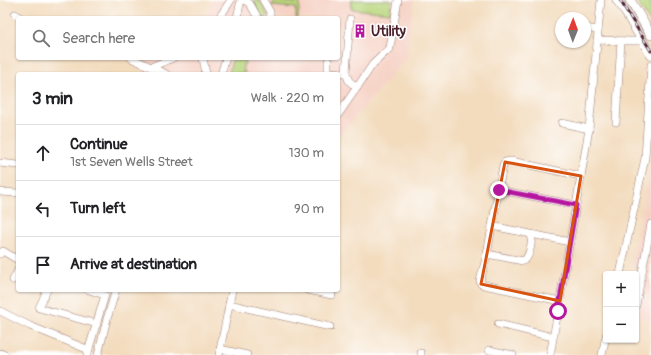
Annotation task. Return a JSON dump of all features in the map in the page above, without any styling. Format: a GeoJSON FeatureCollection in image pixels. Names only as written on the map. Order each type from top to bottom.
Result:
{"type":"FeatureCollection","features":[{"type":"Feature","properties":{"kind":"main road"},"geometry":{"type":"LineString","coordinates":[[618,0],[647,35]]}},
{"type":"Feature","properties":{"kind":"main road"},"geometry":{"type":"LineString","coordinates":[[630,0],[647,35],[651,55]]}},
{"type":"Feature","properties":{"kind":"street"},"geometry":{"type":"LineString","coordinates":[[220,16],[231,0]]}},
{"type":"Feature","properties":{"kind":"street"},"geometry":{"type":"LineString","coordinates":[[237,16],[241,0]]}},
{"type":"Feature","properties":{"kind":"street"},"geometry":{"type":"LineString","coordinates":[[245,0],[250,4],[257,16]]}},
{"type":"Feature","properties":{"kind":"street"},"geometry":{"type":"LineString","coordinates":[[263,0],[270,12],[270,16]]}},
{"type":"Feature","properties":{"kind":"street"},"geometry":{"type":"LineString","coordinates":[[340,112],[373,64],[390,48],[398,0]]}},
{"type":"Feature","properties":{"kind":"street"},"geometry":{"type":"LineString","coordinates":[[550,355],[589,129],[601,0]]}},
{"type":"Feature","properties":{"kind":"street"},"geometry":{"type":"LineString","coordinates":[[350,19],[346,73],[349,81],[357,88]]}},
{"type":"Feature","properties":{"kind":"street"},"geometry":{"type":"LineString","coordinates":[[591,29],[598,30]]}},
{"type":"Feature","properties":{"kind":"street"},"geometry":{"type":"LineString","coordinates":[[597,40],[621,41],[647,35]]}},
{"type":"Feature","properties":{"kind":"street"},"geometry":{"type":"LineString","coordinates":[[616,122],[621,41]]}},
{"type":"Feature","properties":{"kind":"street"},"geometry":{"type":"LineString","coordinates":[[135,60],[162,72]]}},
{"type":"Feature","properties":{"kind":"street"},"geometry":{"type":"LineString","coordinates":[[151,67],[168,60]]}},
{"type":"Feature","properties":{"kind":"street"},"geometry":{"type":"LineString","coordinates":[[203,60],[206,72]]}},
{"type":"Feature","properties":{"kind":"street"},"geometry":{"type":"LineString","coordinates":[[222,72],[225,60]]}},
{"type":"Feature","properties":{"kind":"street"},"geometry":{"type":"LineString","coordinates":[[328,61],[328,72]]}},
{"type":"Feature","properties":{"kind":"street"},"geometry":{"type":"LineString","coordinates":[[621,271],[646,158],[651,65]]}},
{"type":"Feature","properties":{"kind":"street"},"geometry":{"type":"LineString","coordinates":[[340,73],[346,73]]}},
{"type":"Feature","properties":{"kind":"street"},"geometry":{"type":"LineString","coordinates":[[562,123],[589,129]]}},
{"type":"Feature","properties":{"kind":"street"},"geometry":{"type":"LineString","coordinates":[[560,301],[481,284],[480,281],[487,254],[503,164],[508,161],[581,176]]}},
{"type":"Feature","properties":{"kind":"street"},"geometry":{"type":"LineString","coordinates":[[0,163],[16,165]]}},
{"type":"Feature","properties":{"kind":"street"},"geometry":{"type":"LineString","coordinates":[[499,190],[576,205]]}},
{"type":"Feature","properties":{"kind":"street"},"geometry":{"type":"LineString","coordinates":[[0,192],[16,193]]}},
{"type":"Feature","properties":{"kind":"street"},"geometry":{"type":"LineString","coordinates":[[639,293],[648,258],[651,224]]}},
{"type":"Feature","properties":{"kind":"street"},"geometry":{"type":"LineString","coordinates":[[492,226],[570,242]]}},
{"type":"Feature","properties":{"kind":"street"},"geometry":{"type":"LineString","coordinates":[[487,254],[523,261],[526,260],[532,235]]}},
{"type":"Feature","properties":{"kind":"street"},"geometry":{"type":"LineString","coordinates":[[0,254],[3,252],[16,259]]}},
{"type":"Feature","properties":{"kind":"street"},"geometry":{"type":"LineString","coordinates":[[13,280],[16,274]]}},
{"type":"Feature","properties":{"kind":"street"},"geometry":{"type":"LineString","coordinates":[[46,292],[39,308],[97,324]]}},
{"type":"Feature","properties":{"kind":"street"},"geometry":{"type":"LineString","coordinates":[[0,311],[88,353],[105,295],[95,292]]}},
{"type":"Feature","properties":{"kind":"street"},"geometry":{"type":"LineString","coordinates":[[98,355],[115,292]]}},
{"type":"Feature","properties":{"kind":"street"},"geometry":{"type":"LineString","coordinates":[[232,292],[219,352],[247,355]]}},
{"type":"Feature","properties":{"kind":"street"},"geometry":{"type":"LineString","coordinates":[[318,292],[332,295]]}},
{"type":"Feature","properties":{"kind":"street"},"geometry":{"type":"LineString","coordinates":[[229,304],[330,327]]}},
{"type":"Feature","properties":{"kind":"street"},"geometry":{"type":"LineString","coordinates":[[498,324],[553,337]]}},
{"type":"Feature","properties":{"kind":"street"},"geometry":{"type":"LineString","coordinates":[[602,355],[605,343]]}},
{"type":"Feature","properties":{"kind":"street"},"geometry":{"type":"LineString","coordinates":[[490,350],[513,355]]}},
{"type":"Feature","properties":{"kind":"street"},"geometry":{"type":"LineString","coordinates":[[0,354],[5,355]]}},
{"type":"Feature","properties":{"kind":"highlighted area"},"geometry":{"type":"Polygon","coordinates":[[[505,162],[581,176],[560,301],[481,284],[505,162]]]}},
{"type":"Feature","properties":{"kind":"shaded area"},"geometry":{"type":"Polygon","coordinates":[[[212,0],[414,0],[406,58],[340,135],[340,72],[145,72],[147,60],[340,60],[340,16],[207,16],[212,0]]]}},
{"type":"Feature","properties":{"kind":"shaded area"},"geometry":{"type":"Polygon","coordinates":[[[651,163],[651,320],[639,318],[639,305],[647,269],[631,266],[651,163]]]}},
{"type":"Feature","properties":{"kind":"green space"},"geometry":{"type":"Polygon","coordinates":[[[257,0],[261,3],[267,16],[261,16],[253,2],[257,0]]]}},
{"type":"Feature","properties":{"kind":"green space"},"geometry":{"type":"Polygon","coordinates":[[[297,0],[300,0],[298,16],[296,16],[296,8],[272,6],[272,4],[277,1],[296,3],[297,0]]]}},
{"type":"Feature","properties":{"kind":"green space"},"geometry":{"type":"Polygon","coordinates":[[[352,0],[392,0],[390,13],[351,9],[352,0]]]}},
{"type":"Feature","properties":{"kind":"green space"},"geometry":{"type":"Polygon","coordinates":[[[636,0],[651,0],[651,23],[636,0]]]}},
{"type":"Feature","properties":{"kind":"green space"},"geometry":{"type":"Polygon","coordinates":[[[232,60],[245,60],[245,64],[243,64],[243,71],[245,72],[229,72],[232,60]]]}},
{"type":"Feature","properties":{"kind":"railway"},"geometry":{"type":"LineString","coordinates":[[620,0],[651,51]]}},
{"type":"Feature","properties":{"kind":"place","name":"Utility"},"geometry":{"type":"Point","coordinates":[360,31]}},
{"type":"Feature","properties":{"kind":"route"},"geometry":{"type":"LineString","coordinates":[[499,190],[576,205],[558,311]]}}]}
